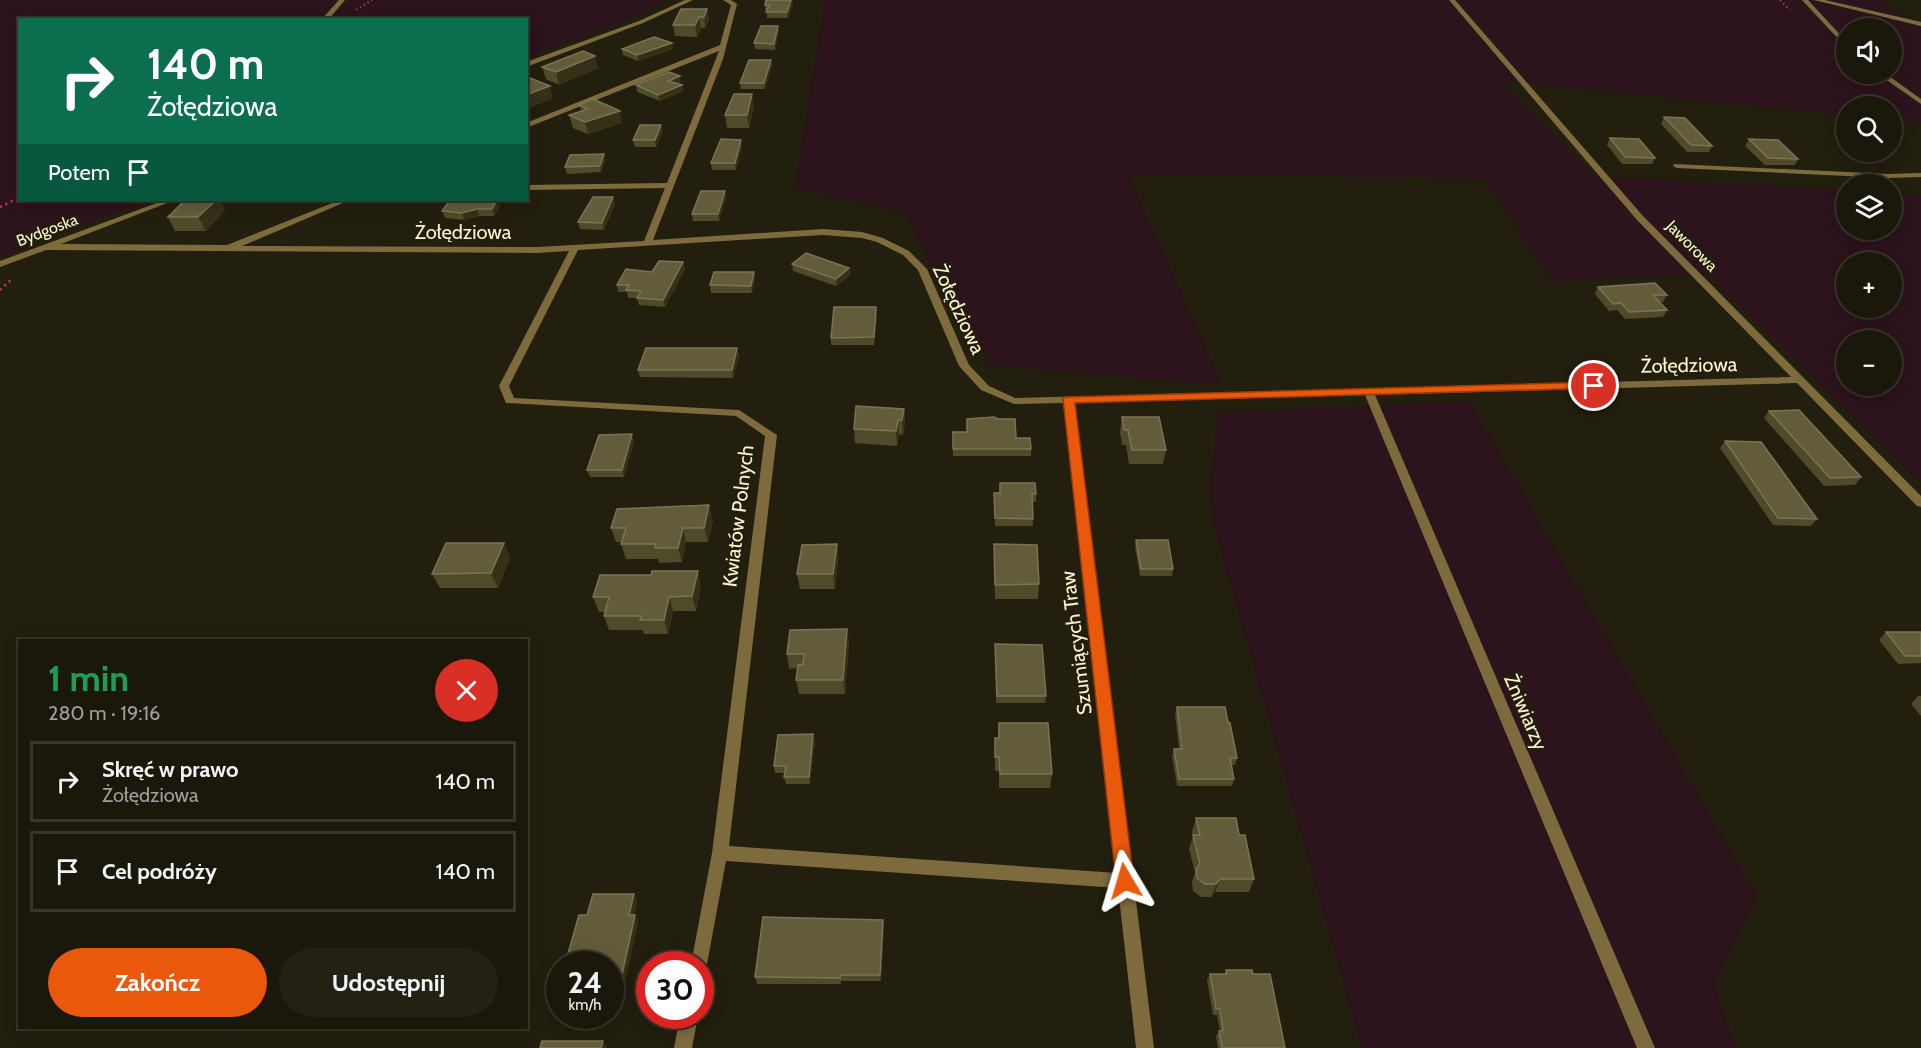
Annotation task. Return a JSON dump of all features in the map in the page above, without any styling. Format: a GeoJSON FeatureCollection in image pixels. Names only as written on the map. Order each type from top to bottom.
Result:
{"type":"FeatureCollection","features":[{"type":"Feature","properties":{"kind":"street"},"geometry":{"type":"LineString","coordinates":[[326,18],[342,0]]}},
{"type":"Feature","properties":{"kind":"street"},"geometry":{"type":"LineString","coordinates":[[528,65],[641,22],[690,0]]}},
{"type":"Feature","properties":{"kind":"street"},"geometry":{"type":"LineString","coordinates":[[647,244],[724,46],[734,4],[726,0]]}},
{"type":"Feature","properties":{"kind":"street","name":"Jaworowa"},"geometry":{"type":"LineString","coordinates":[[1452,0],[1640,218],[1921,503]]}},
{"type":"Feature","properties":{"kind":"street"},"geometry":{"type":"LineString","coordinates":[[1805,0],[1836,33]]}},
{"type":"Feature","properties":{"kind":"street"},"geometry":{"type":"LineString","coordinates":[[1817,0],[1921,24]]}},
{"type":"Feature","properties":{"kind":"street"},"geometry":{"type":"LineString","coordinates":[[528,125],[724,46]]}},
{"type":"Feature","properties":{"kind":"street"},"geometry":{"type":"LineString","coordinates":[[1896,84],[1921,102]]}},
{"type":"Feature","properties":{"kind":"street"},"geometry":{"type":"LineString","coordinates":[[1677,166],[1889,176],[1921,174]]}},
{"type":"Feature","properties":{"kind":"street"},"geometry":{"type":"LineString","coordinates":[[528,188],[670,185]]}},
{"type":"Feature","properties":{"kind":"street","name":"Bydgoska"},"geometry":{"type":"LineString","coordinates":[[0,264],[168,201]]}},
{"type":"Feature","properties":{"kind":"street"},"geometry":{"type":"LineString","coordinates":[[223,249],[343,201]]}},
{"type":"Feature","properties":{"kind":"street","name":"Żołędziowa"},"geometry":{"type":"LineString","coordinates":[[46,247],[574,249],[823,232],[862,235],[887,242],[906,253],[922,269],[964,366],[985,388],[1014,401],[1800,380]]}},
{"type":"Feature","properties":{"kind":"street","name":"Kwiatów Polnych"},"geometry":{"type":"LineString","coordinates":[[574,249],[504,386],[510,401],[739,413],[771,435],[720,853],[701,951]]}},
{"type":"Feature","properties":{"kind":"street"},"geometry":{"type":"LineString","coordinates":[[0,258],[11,260]]}},
{"type":"Feature","properties":{"kind":"street","name":"Żniwiarzy"},"geometry":{"type":"LineString","coordinates":[[1369,392],[1646,1048]]}},
{"type":"Feature","properties":{"kind":"street","name":"Szumiących Traw"},"geometry":{"type":"LineString","coordinates":[[1069,399],[1145,1048]]}},
{"type":"Feature","properties":{"kind":"street"},"geometry":{"type":"LineString","coordinates":[[720,853],[1125,881]]}},
{"type":"Feature","properties":{"kind":"street"},"geometry":{"type":"LineString","coordinates":[[683,1048],[687,1029]]}},
{"type":"Feature","properties":{"kind":"path"},"geometry":{"type":"LineString","coordinates":[[0,207],[18,198]]}},
{"type":"Feature","properties":{"kind":"shaded area"},"geometry":{"type":"Polygon","coordinates":[[[0,0],[669,0],[629,19],[528,57],[528,18],[18,18],[18,201],[147,201],[0,257],[0,0]]]}},
{"type":"Feature","properties":{"kind":"shaded area"},"geometry":{"type":"Polygon","coordinates":[[[825,0],[1880,0],[1921,29],[1921,123],[1902,121],[1902,96],[1836,96],[1836,114],[1500,81],[1597,179],[1627,178],[1836,189],[1836,240],[1902,240],[1902,194],[1921,195],[1921,483],[1706,274],[1552,281],[1485,178],[1128,174],[1222,385],[991,365],[903,212],[795,187],[825,0]]]}},
{"type":"Feature","properties":{"kind":"shaded area"},"geometry":{"type":"Polygon","coordinates":[[[1469,401],[1756,895],[1714,985],[1736,1048],[1362,1048],[1212,519],[1211,478],[1218,413],[1469,401]]]}},
{"type":"Feature","properties":{"kind":"building"},"geometry":{"type":"Polygon","coordinates":[[[766,0],[791,0],[787,12],[766,12],[769,5],[765,5],[766,0]]]}},
{"type":"Feature","properties":{"kind":"building"},"geometry":{"type":"Polygon","coordinates":[[[681,9],[707,9],[704,17],[699,17],[695,25],[673,25],[681,9]]]}},
{"type":"Feature","properties":{"kind":"building"},"geometry":{"type":"Polygon","coordinates":[[[761,26],[778,26],[774,44],[754,43],[761,26]]]}},
{"type":"Feature","properties":{"kind":"building"},"geometry":{"type":"Polygon","coordinates":[[[654,37],[672,43],[637,55],[622,49],[654,37]]]}},
{"type":"Feature","properties":{"kind":"building"},"geometry":{"type":"Polygon","coordinates":[[[583,51],[595,56],[556,72],[542,67],[583,51]]]}},
{"type":"Feature","properties":{"kind":"building"},"geometry":{"type":"Polygon","coordinates":[[[749,60],[771,60],[764,83],[740,83],[749,60]]]}},
{"type":"Feature","properties":{"kind":"building"},"geometry":{"type":"Polygon","coordinates":[[[669,72],[680,76],[668,81],[682,85],[658,95],[636,85],[669,72]]]}},
{"type":"Feature","properties":{"kind":"building"},"geometry":{"type":"Polygon","coordinates":[[[528,78],[530,78],[550,86],[528,94],[528,78]]]}},
{"type":"Feature","properties":{"kind":"building"},"geometry":{"type":"Polygon","coordinates":[[[734,94],[752,94],[747,115],[725,115],[734,94]]]}},
{"type":"Feature","properties":{"kind":"building"},"geometry":{"type":"Polygon","coordinates":[[[593,99],[620,111],[585,122],[569,115],[588,109],[579,105],[593,99]]]}},
{"type":"Feature","properties":{"kind":"building"},"geometry":{"type":"Polygon","coordinates":[[[1664,117],[1685,118],[1712,146],[1691,145],[1664,117]]]}},
{"type":"Feature","properties":{"kind":"building"},"geometry":{"type":"Polygon","coordinates":[[[640,125],[661,125],[655,140],[633,140],[640,125]]]}},
{"type":"Feature","properties":{"kind":"building"},"geometry":{"type":"Polygon","coordinates":[[[1610,138],[1639,139],[1655,158],[1625,157],[1610,138]]]}},
{"type":"Feature","properties":{"kind":"building"},"geometry":{"type":"Polygon","coordinates":[[[721,139],[741,140],[735,163],[711,163],[721,139]]]}},
{"type":"Feature","properties":{"kind":"building"},"geometry":{"type":"Polygon","coordinates":[[[1749,139],[1778,140],[1798,159],[1768,158],[1749,139]]]}},
{"type":"Feature","properties":{"kind":"building"},"geometry":{"type":"Polygon","coordinates":[[[604,154],[600,166],[565,167],[570,155],[604,154]]]}},
{"type":"Feature","properties":{"kind":"building"},"geometry":{"type":"Polygon","coordinates":[[[701,191],[725,191],[718,214],[692,214],[701,191]]]}},
{"type":"Feature","properties":{"kind":"building"},"geometry":{"type":"Polygon","coordinates":[[[593,197],[613,197],[602,223],[578,222],[593,197]]]}},
{"type":"Feature","properties":{"kind":"building"},"geometry":{"type":"Polygon","coordinates":[[[184,201],[215,201],[198,217],[168,217],[184,201]]]}},
{"type":"Feature","properties":{"kind":"building"},"geometry":{"type":"Polygon","coordinates":[[[449,201],[496,201],[492,209],[477,209],[462,213],[442,211],[449,201]]]}},
{"type":"Feature","properties":{"kind":"building"},"geometry":{"type":"Polygon","coordinates":[[[806,253],[849,268],[836,279],[792,264],[806,253]]]}},
{"type":"Feature","properties":{"kind":"building"},"geometry":{"type":"Polygon","coordinates":[[[659,261],[683,262],[663,300],[637,298],[641,291],[626,290],[629,285],[617,285],[626,269],[652,272],[659,261]]]}},
{"type":"Feature","properties":{"kind":"building"},"geometry":{"type":"Polygon","coordinates":[[[714,272],[754,272],[751,286],[710,285],[714,272]]]}},
{"type":"Feature","properties":{"kind":"building"},"geometry":{"type":"Polygon","coordinates":[[[1655,283],[1667,295],[1653,295],[1667,310],[1629,312],[1621,303],[1613,304],[1598,287],[1655,283]]]}},
{"type":"Feature","properties":{"kind":"building"},"geometry":{"type":"Polygon","coordinates":[[[834,307],[876,307],[874,337],[831,338],[834,307]]]}},
{"type":"Feature","properties":{"kind":"building"},"geometry":{"type":"Polygon","coordinates":[[[646,348],[737,348],[732,370],[638,370],[646,348]]]}},
{"type":"Feature","properties":{"kind":"building"},"geometry":{"type":"Polygon","coordinates":[[[856,406],[904,409],[902,420],[898,420],[896,431],[854,429],[856,406]]]}},
{"type":"Feature","properties":{"kind":"building"},"geometry":{"type":"Polygon","coordinates":[[[1799,410],[1861,477],[1830,478],[1769,411],[1799,410]]]}},
{"type":"Feature","properties":{"kind":"building"},"geometry":{"type":"Polygon","coordinates":[[[994,417],[1015,419],[1016,438],[1030,438],[1031,449],[953,449],[953,432],[967,432],[967,419],[994,417]]]}},
{"type":"Feature","properties":{"kind":"building"},"geometry":{"type":"Polygon","coordinates":[[[1122,417],[1159,417],[1166,450],[1132,450],[1128,430],[1124,430],[1122,417]]]}},
{"type":"Feature","properties":{"kind":"building"},"geometry":{"type":"Polygon","coordinates":[[[632,434],[622,470],[587,470],[599,435],[632,434]]]}},
{"type":"Feature","properties":{"kind":"building"},"geometry":{"type":"Polygon","coordinates":[[[1725,441],[1761,442],[1817,519],[1778,518],[1725,441]]]}},
{"type":"Feature","properties":{"kind":"building"},"geometry":{"type":"Polygon","coordinates":[[[1000,483],[1035,483],[1036,494],[1032,494],[1033,519],[995,518],[994,493],[1000,493],[1000,483]]]}},
{"type":"Feature","properties":{"kind":"building"},"geometry":{"type":"Polygon","coordinates":[[[709,505],[704,528],[683,528],[678,548],[655,548],[656,544],[621,544],[626,528],[611,528],[617,509],[709,505]]]}},
{"type":"Feature","properties":{"kind":"building"},"geometry":{"type":"Polygon","coordinates":[[[1136,540],[1168,540],[1173,569],[1141,569],[1136,540]]]}},
{"type":"Feature","properties":{"kind":"building"},"geometry":{"type":"Polygon","coordinates":[[[446,543],[504,543],[491,573],[432,574],[446,543]]]}},
{"type":"Feature","properties":{"kind":"building"},"geometry":{"type":"Polygon","coordinates":[[[837,544],[833,574],[797,574],[802,545],[837,544]]]}},
{"type":"Feature","properties":{"kind":"building"},"geometry":{"type":"Polygon","coordinates":[[[994,544],[1037,545],[1039,584],[995,585],[994,544]]]}},
{"type":"Feature","properties":{"kind":"building"},"geometry":{"type":"Polygon","coordinates":[[[652,571],[698,571],[692,596],[669,597],[664,620],[640,620],[641,616],[604,616],[609,597],[593,597],[600,575],[651,575],[652,571]]]}},
{"type":"Feature","properties":{"kind":"building"},"geometry":{"type":"Polygon","coordinates":[[[847,629],[843,680],[796,680],[798,665],[803,664],[804,654],[787,654],[790,630],[847,629]]]}},
{"type":"Feature","properties":{"kind":"building"},"geometry":{"type":"Polygon","coordinates":[[[1886,632],[1921,632],[1921,656],[1905,656],[1886,632]]]}},
{"type":"Feature","properties":{"kind":"building"},"geometry":{"type":"Polygon","coordinates":[[[995,644],[1042,645],[1046,696],[997,696],[995,644]]]}},
{"type":"Feature","properties":{"kind":"building"},"geometry":{"type":"Polygon","coordinates":[[[1177,707],[1225,707],[1237,758],[1230,758],[1234,779],[1179,779],[1174,749],[1182,749],[1177,707]]]}},
{"type":"Feature","properties":{"kind":"building"},"geometry":{"type":"Polygon","coordinates":[[[999,723],[1048,723],[1052,774],[1000,774],[999,757],[995,757],[995,738],[999,738],[999,723]]]}},
{"type":"Feature","properties":{"kind":"building"},"geometry":{"type":"Polygon","coordinates":[[[813,734],[809,777],[784,777],[786,766],[774,766],[778,735],[813,734]]]}},
{"type":"Feature","properties":{"kind":"building"},"geometry":{"type":"Polygon","coordinates":[[[1196,818],[1236,818],[1239,835],[1245,835],[1254,879],[1220,879],[1216,884],[1205,884],[1197,878],[1196,869],[1200,864],[1193,835],[1200,835],[1196,818]]]}},
{"type":"Feature","properties":{"kind":"building"},"geometry":{"type":"Polygon","coordinates":[[[593,894],[634,894],[629,915],[635,915],[624,965],[624,951],[569,951],[579,915],[587,915],[593,894]]]}},
{"type":"Feature","properties":{"kind":"building"},"geometry":{"type":"Polygon","coordinates":[[[763,917],[883,920],[880,975],[840,975],[840,978],[755,977],[763,917]]]}},
{"type":"Feature","properties":{"kind":"building"},"geometry":{"type":"Polygon","coordinates":[[[1226,970],[1252,970],[1253,974],[1270,974],[1285,1048],[1222,1048],[1219,1031],[1223,1030],[1220,1009],[1216,1009],[1210,974],[1227,974],[1226,970]]]}},
{"type":"Feature","properties":{"kind":"building"},"geometry":{"type":"Polygon","coordinates":[[[542,1041],[603,1041],[601,1048],[540,1048],[542,1041]]]}},
{"type":"Feature","properties":{"kind":"route"},"geometry":{"type":"LineString","coordinates":[[1125,881],[1069,399],[1594,386]]}}]}
